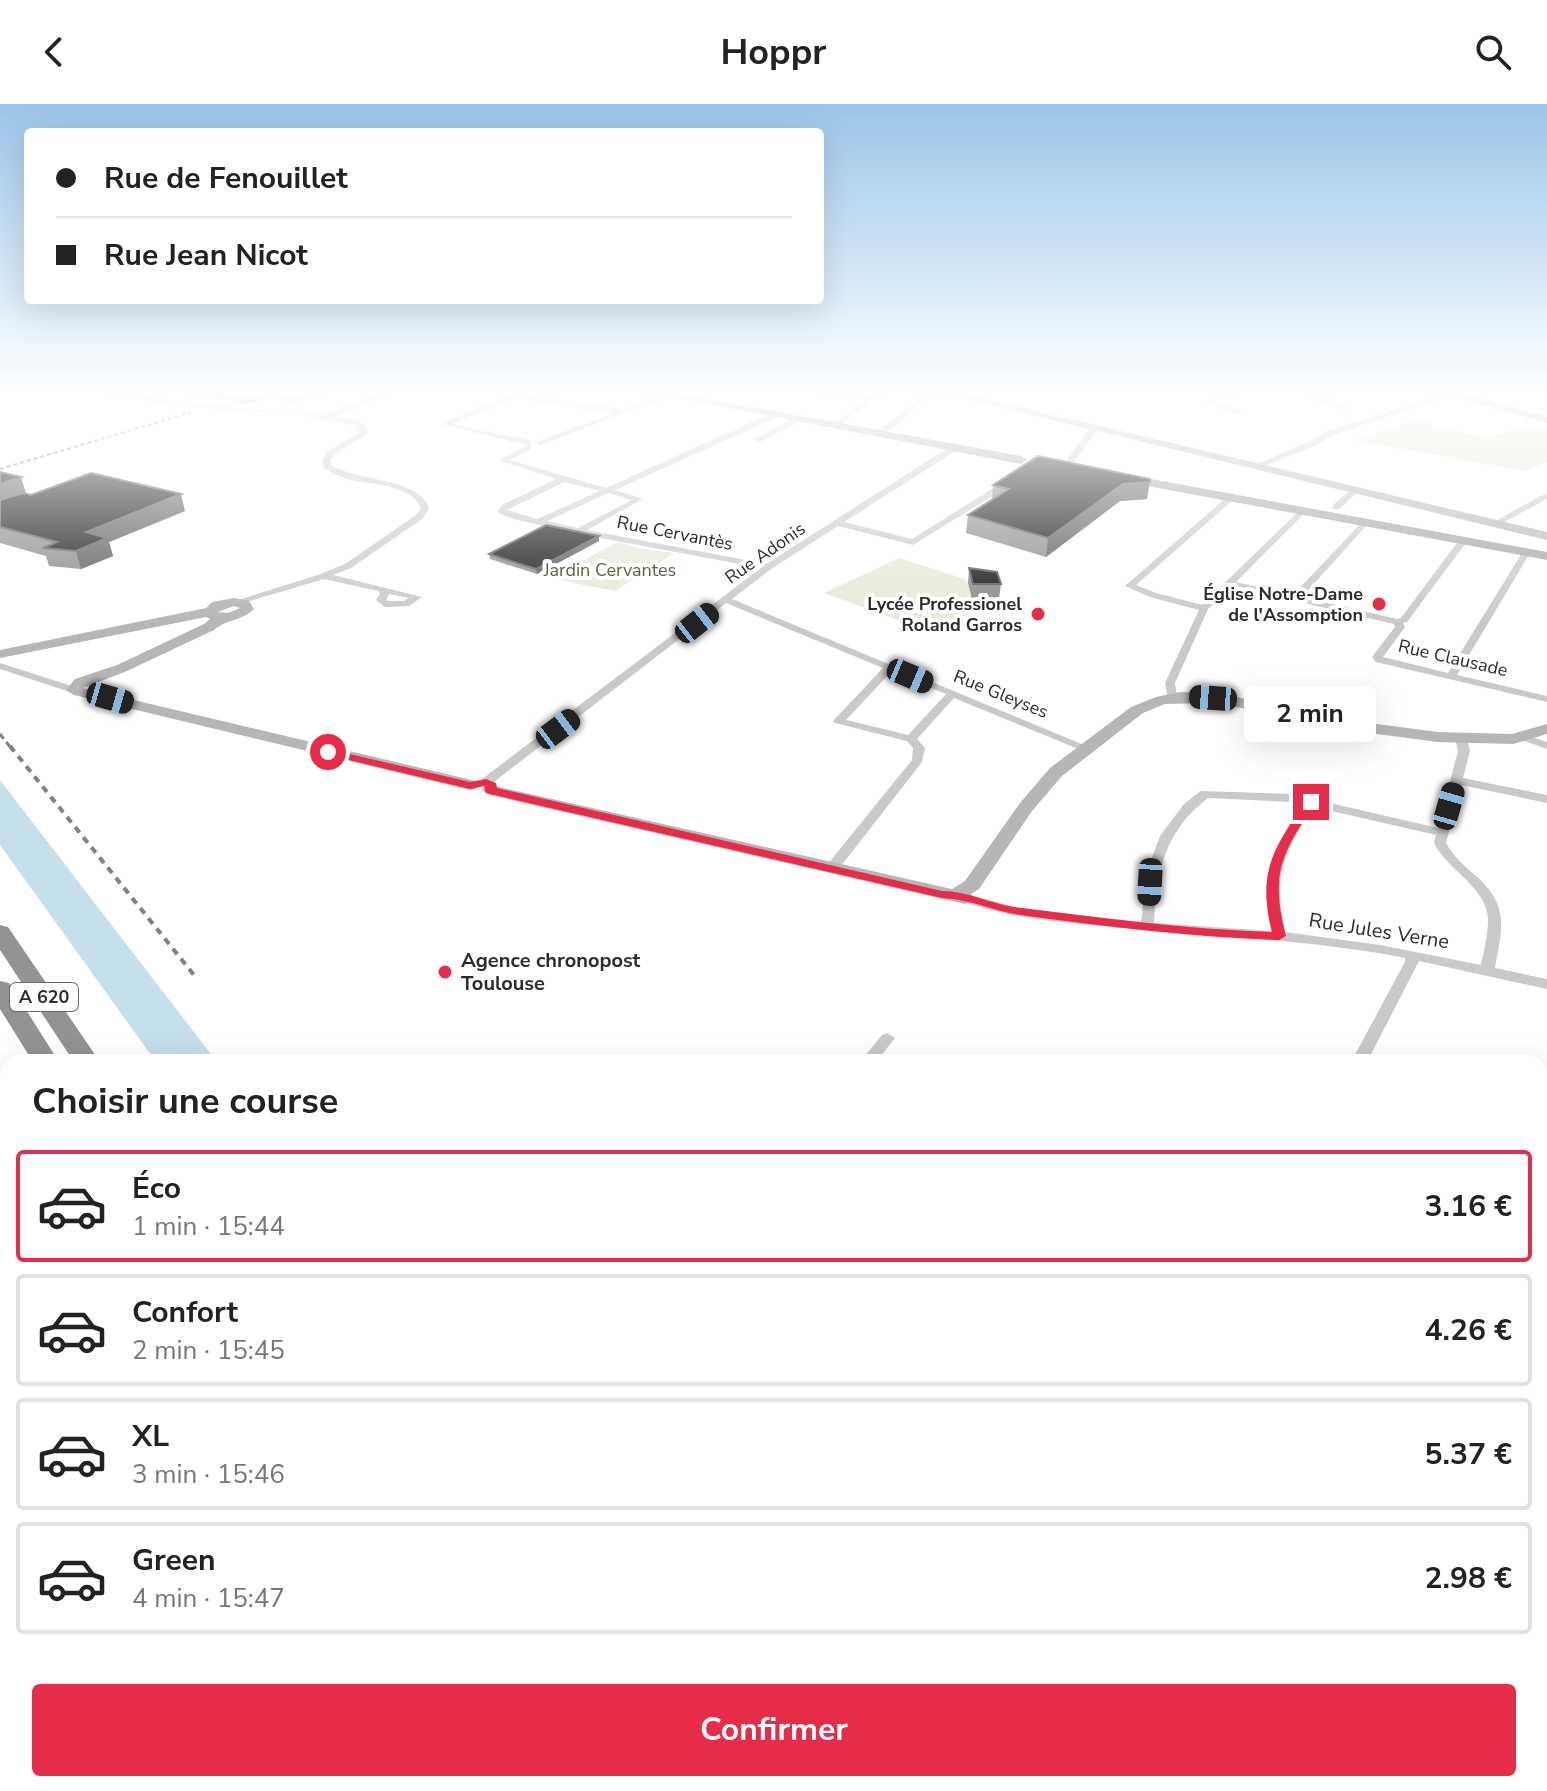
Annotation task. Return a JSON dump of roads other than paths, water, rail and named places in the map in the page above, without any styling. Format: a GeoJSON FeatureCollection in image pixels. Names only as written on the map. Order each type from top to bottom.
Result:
{"type":"FeatureCollection","features":[{"type":"Feature","properties":{"kind":"highway","name":"A 620"},"geometry":{"type":"LineString","coordinates":[[0,932],[82,1054]]}},
{"type":"Feature","properties":{"kind":"highway","name":"A 620"},"geometry":{"type":"LineString","coordinates":[[0,989],[41,1054]]}},
{"type":"Feature","properties":{"kind":"main road"},"geometry":{"type":"LineString","coordinates":[[1065,468],[1085,472]]}},
{"type":"Feature","properties":{"kind":"main road"},"geometry":{"type":"LineString","coordinates":[[1145,483],[1547,557]]}},
{"type":"Feature","properties":{"kind":"street"},"geometry":{"type":"LineString","coordinates":[[94,687],[122,668],[209,627],[217,605],[242,605],[323,577],[362,558],[425,509],[419,497],[409,492],[343,475],[330,468]]}},
{"type":"Feature","properties":{"kind":"street"},"geometry":{"type":"LineString","coordinates":[[527,468],[563,479]]}},
{"type":"Feature","properties":{"kind":"street"},"geometry":{"type":"LineString","coordinates":[[538,522],[659,468]]}},
{"type":"Feature","properties":{"kind":"street","name":"Rue Adonis"},"geometry":{"type":"LineString","coordinates":[[482,786],[768,567],[923,468]]}},
{"type":"Feature","properties":{"kind":"street"},"geometry":{"type":"LineString","coordinates":[[838,523],[913,542],[1026,468]]}},
{"type":"Feature","properties":{"kind":"street"},"geometry":{"type":"LineString","coordinates":[[1270,468],[1547,536]]}},
{"type":"Feature","properties":{"kind":"street","name":"Rue Cervantès"},"geometry":{"type":"LineString","coordinates":[[579,531],[638,502],[636,498],[563,479],[502,511],[579,531],[768,567]]}},
{"type":"Feature","properties":{"kind":"street"},"geometry":{"type":"LineString","coordinates":[[1336,507],[1357,489]]}},
{"type":"Feature","properties":{"kind":"street"},"geometry":{"type":"LineString","coordinates":[[1496,523],[1547,496]]}},
{"type":"Feature","properties":{"kind":"street"},"geometry":{"type":"LineString","coordinates":[[1204,608],[1130,586],[1230,499]]}},
{"type":"Feature","properties":{"kind":"street"},"geometry":{"type":"LineString","coordinates":[[1172,697],[1170,683],[1204,608],[1301,512]]}},
{"type":"Feature","properties":{"kind":"street"},"geometry":{"type":"LineString","coordinates":[[1296,598],[1364,523]]}},
{"type":"Feature","properties":{"kind":"street"},"geometry":{"type":"LineString","coordinates":[[1398,622],[1404,620],[1462,542]]}},
{"type":"Feature","properties":{"kind":"street"},"geometry":{"type":"LineString","coordinates":[[1451,677],[1526,553]]}},
{"type":"Feature","properties":{"kind":"street"},"geometry":{"type":"LineString","coordinates":[[323,577],[381,589]]}},
{"type":"Feature","properties":{"kind":"street","name":"Rue Clausade"},"geometry":{"type":"LineString","coordinates":[[1228,583],[1398,622],[1400,627],[1377,657],[1547,699]]}},
{"type":"Feature","properties":{"kind":"street","name":"Rue Gleyses"},"geometry":{"type":"LineString","coordinates":[[726,600],[1085,748]]}},
{"type":"Feature","properties":{"kind":"street"},"geometry":{"type":"LineString","coordinates":[[6,653],[111,630],[215,615]]}},
{"type":"Feature","properties":{"kind":"street"},"geometry":{"type":"LineString","coordinates":[[111,630],[156,629],[168,637],[164,648]]}},
{"type":"Feature","properties":{"kind":"street"},"geometry":{"type":"LineString","coordinates":[[0,666],[53,682],[94,687],[482,786],[942,894],[963,894],[979,877],[1042,786],[1085,748],[1137,710],[1172,697],[1236,701],[1354,726],[1461,738],[1523,737],[1547,729]]}},
{"type":"Feature","properties":{"kind":"street"},"geometry":{"type":"LineString","coordinates":[[832,868],[918,760],[919,748],[911,739],[839,721],[889,668]]}},
{"type":"Feature","properties":{"kind":"street"},"geometry":{"type":"LineString","coordinates":[[911,739],[952,694]]}},
{"type":"Feature","properties":{"kind":"street"},"geometry":{"type":"LineString","coordinates":[[1523,737],[1547,746]]}},
{"type":"Feature","properties":{"kind":"street"},"geometry":{"type":"LineString","coordinates":[[1461,738],[1464,751],[1440,843],[1444,855],[1481,889],[1495,914],[1487,971]]}},
{"type":"Feature","properties":{"kind":"street"},"geometry":{"type":"LineString","coordinates":[[1456,780],[1547,799]]}},
{"type":"Feature","properties":{"kind":"street"},"geometry":{"type":"LineString","coordinates":[[1147,928],[1150,882],[1158,850],[1196,800],[1214,793],[1279,796],[1441,832]]}},
{"type":"Feature","properties":{"kind":"street"},"geometry":{"type":"LineString","coordinates":[[1279,936],[1271,902],[1272,877],[1285,840],[1311,802]]}},
{"type":"Feature","properties":{"kind":"street","name":"Rue Jules Verne"},"geometry":{"type":"LineString","coordinates":[[963,894],[983,905],[1018,912],[1147,928],[1279,936],[1412,955],[1547,984]]}},
{"type":"Feature","properties":{"kind":"street"},"geometry":{"type":"LineString","coordinates":[[1363,1054],[1412,962],[1412,955]]}},
{"type":"Feature","properties":{"kind":"street"},"geometry":{"type":"LineString","coordinates":[[874,1054],[887,1038]]}},
{"type":"Feature","properties":{"kind":"water"},"geometry":{"type":"Polygon","coordinates":[[[0,780],[211,1054],[150,1054],[0,845],[0,780]]]}},
{"type":"Feature","properties":{"kind":"railway"},"geometry":{"type":"LineString","coordinates":[[0,469],[4,468]]}},
{"type":"Feature","properties":{"kind":"railway"},"geometry":{"type":"LineString","coordinates":[[0,734],[11,748]]}},
{"type":"Feature","properties":{"kind":"railway"},"geometry":{"type":"LineString","coordinates":[[10,746],[194,975]]}},
{"type":"Feature","properties":{"kind":"place","name":"Église Notre-Dame de l'Assomption"},"geometry":{"type":"Point","coordinates":[1379,604]}},
{"type":"Feature","properties":{"kind":"place","name":"Lycée Professionel Roland Garros"},"geometry":{"type":"Point","coordinates":[1038,614]}},
{"type":"Feature","properties":{"kind":"place","name":"Agence chronopost Toulouse"},"geometry":{"type":"Point","coordinates":[445,972]}},
{"type":"Feature","properties":{"kind":"park label","name":"Jardin Cervantes"},"geometry":{"type":"Point","coordinates":[610,570]}}]}
